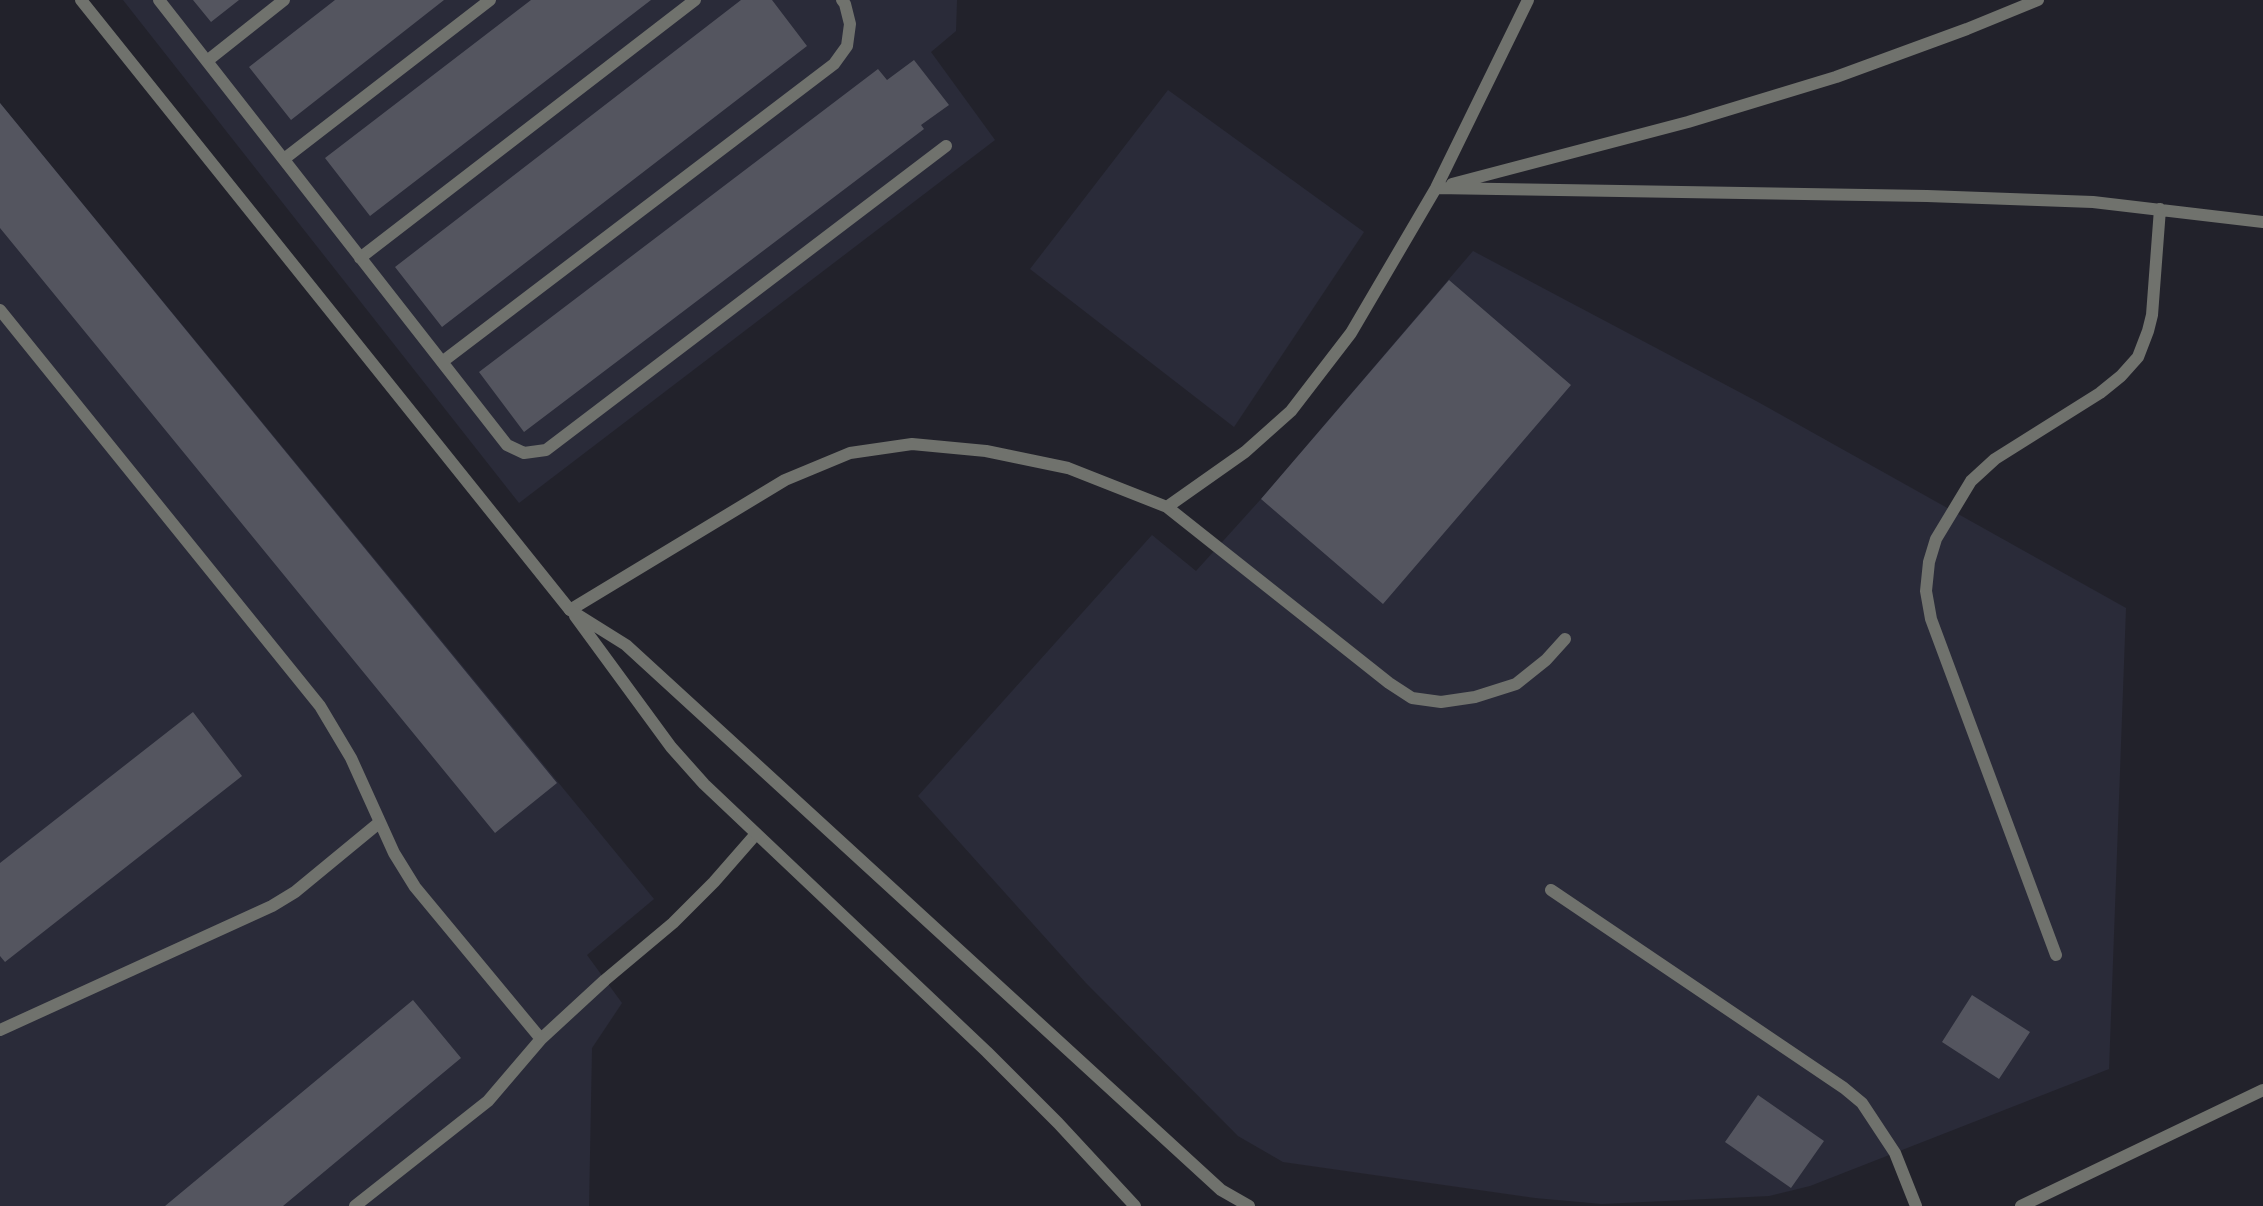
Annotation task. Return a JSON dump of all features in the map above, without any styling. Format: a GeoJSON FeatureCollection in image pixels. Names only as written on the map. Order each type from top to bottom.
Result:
{"type":"FeatureCollection","features":[{"type":"Feature","properties":{"kind":"street"},"geometry":{"type":"LineString","coordinates":[[81,0],[570,610],[671,747],[704,784],[1019,1083],[1135,1206]]}},
{"type":"Feature","properties":{"kind":"street"},"geometry":{"type":"LineString","coordinates":[[159,0],[507,446],[524,453],[546,450],[946,146]]}},
{"type":"Feature","properties":{"kind":"street"},"geometry":{"type":"LineString","coordinates":[[207,61],[284,0]]}},
{"type":"Feature","properties":{"kind":"street"},"geometry":{"type":"LineString","coordinates":[[284,159],[490,0]]}},
{"type":"Feature","properties":{"kind":"street"},"geometry":{"type":"LineString","coordinates":[[360,258],[695,0]]}},
{"type":"Feature","properties":{"kind":"street"},"geometry":{"type":"LineString","coordinates":[[442,362],[834,64],[846,46],[850,24],[842,0]]}},
{"type":"Feature","properties":{"kind":"street"},"geometry":{"type":"LineString","coordinates":[[1167,507],[1245,452],[1291,411],[1351,333],[1436,188],[1528,0]]}},
{"type":"Feature","properties":{"kind":"street"},"geometry":{"type":"LineString","coordinates":[[1436,188],[1688,122],[1836,77],[1967,29],[2038,0]]}},
{"type":"Feature","properties":{"kind":"street"},"geometry":{"type":"LineString","coordinates":[[1436,188],[1927,196],[2093,202],[2263,222]]}},
{"type":"Feature","properties":{"kind":"street"},"geometry":{"type":"LineString","coordinates":[[2056,955],[1931,619],[1926,591],[1929,562],[1936,539],[1971,481],[1995,459],[2100,393],[2121,376],[2138,357],[2152,315],[2160,209]]}},
{"type":"Feature","properties":{"kind":"street"},"geometry":{"type":"LineString","coordinates":[[0,310],[320,706],[351,758],[394,853],[415,887],[542,1039]]}},
{"type":"Feature","properties":{"kind":"street"},"geometry":{"type":"LineString","coordinates":[[570,610],[785,480],[850,453],[912,444],[986,451],[1068,468],[1167,507],[1389,684],[1412,699],[1441,702],[1475,697],[1516,684],[1546,660],[1565,639]]}},
{"type":"Feature","properties":{"kind":"street"},"geometry":{"type":"LineString","coordinates":[[570,610],[626,645],[1221,1190],[1249,1206]]}},
{"type":"Feature","properties":{"kind":"street"},"geometry":{"type":"LineString","coordinates":[[0,1030],[272,906],[295,892],[380,822]]}},
{"type":"Feature","properties":{"kind":"street"},"geometry":{"type":"LineString","coordinates":[[355,1206],[488,1101],[542,1039],[605,980],[673,923],[714,882],[756,834]]}},
{"type":"Feature","properties":{"kind":"street"},"geometry":{"type":"LineString","coordinates":[[1551,890],[1844,1088],[1862,1103],[1877,1123],[1894,1153],[1916,1206]]}},
{"type":"Feature","properties":{"kind":"street"},"geometry":{"type":"LineString","coordinates":[[2020,1206],[2263,1090]]}},
{"type":"Feature","properties":{"kind":"shaded area"},"geometry":{"type":"Polygon","coordinates":[[[123,0],[957,0],[956,31],[931,52],[995,140],[519,503],[123,0]]]}},
{"type":"Feature","properties":{"kind":"shaded area"},"geometry":{"type":"Polygon","coordinates":[[[1168,90],[1364,232],[1234,427],[1030,269],[1168,90]]]}},
{"type":"Feature","properties":{"kind":"shaded area"},"geometry":{"type":"Polygon","coordinates":[[[0,103],[654,899],[587,955],[622,1003],[592,1048],[589,1206],[0,1206],[0,103]]]}},
{"type":"Feature","properties":{"kind":"shaded area"},"geometry":{"type":"Polygon","coordinates":[[[1473,251],[1758,402],[2126,608],[2109,1069],[1810,1186],[1769,1196],[1602,1204],[1535,1198],[1283,1162],[1238,1136],[1086,983],[918,796],[1152,535],[1196,571],[1261,499],[1473,251]]]}},
{"type":"Feature","properties":{"kind":"building"},"geometry":{"type":"Polygon","coordinates":[[[193,0],[239,0],[211,22],[193,0]]]}},
{"type":"Feature","properties":{"kind":"building"},"geometry":{"type":"Polygon","coordinates":[[[335,0],[444,0],[291,120],[249,67],[335,0]]]}},
{"type":"Feature","properties":{"kind":"building"},"geometry":{"type":"Polygon","coordinates":[[[531,0],[651,0],[370,216],[325,158],[531,0]]]}},
{"type":"Feature","properties":{"kind":"building"},"geometry":{"type":"Polygon","coordinates":[[[741,0],[772,0],[807,46],[442,327],[395,267],[741,0]]]}},
{"type":"Feature","properties":{"kind":"building"},"geometry":{"type":"Polygon","coordinates":[[[914,60],[949,105],[921,125],[924,129],[524,432],[479,372],[878,69],[887,80],[914,60]]]}},
{"type":"Feature","properties":{"kind":"building"},"geometry":{"type":"Polygon","coordinates":[[[0,103],[557,783],[495,833],[0,228],[0,103]]]}},
{"type":"Feature","properties":{"kind":"building"},"geometry":{"type":"Polygon","coordinates":[[[1449,280],[1571,385],[1383,604],[1261,499],[1449,280]]]}},
{"type":"Feature","properties":{"kind":"building"},"geometry":{"type":"Polygon","coordinates":[[[193,712],[242,776],[5,962],[0,956],[0,863],[193,712]]]}},
{"type":"Feature","properties":{"kind":"building"},"geometry":{"type":"Polygon","coordinates":[[[1972,995],[2030,1032],[1999,1079],[1942,1042],[1972,995]]]}},
{"type":"Feature","properties":{"kind":"building"},"geometry":{"type":"Polygon","coordinates":[[[413,1000],[461,1058],[283,1206],[165,1206],[413,1000]]]}},
{"type":"Feature","properties":{"kind":"building"},"geometry":{"type":"Polygon","coordinates":[[[1758,1095],[1824,1141],[1791,1188],[1725,1142],[1758,1095]]]}}]}
